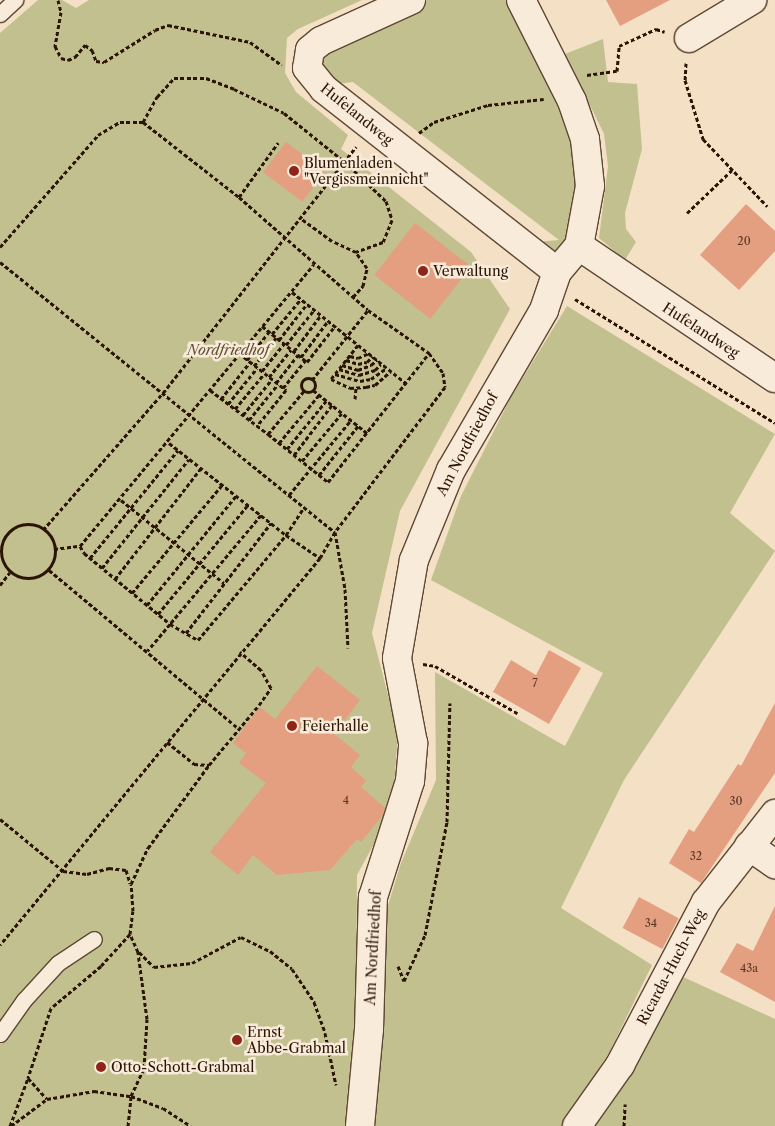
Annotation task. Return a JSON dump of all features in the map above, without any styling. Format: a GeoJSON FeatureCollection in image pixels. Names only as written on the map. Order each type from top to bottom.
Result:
{"type":"FeatureCollection","features":[{"type":"Feature","properties":{"kind":"street","name":"Hufelandweg"},"geometry":{"type":"LineString","coordinates":[[411,0],[321,41],[310,50],[306,61],[311,75],[324,89],[557,272]]}},
{"type":"Feature","properties":{"kind":"street"},"geometry":{"type":"LineString","coordinates":[[521,0],[572,101],[589,157],[590,186],[579,246],[557,272]]}},
{"type":"Feature","properties":{"kind":"street"},"geometry":{"type":"LineString","coordinates":[[689,38],[752,0]]}},
{"type":"Feature","properties":{"kind":"street","name":"Hufelandweg"},"geometry":{"type":"LineString","coordinates":[[579,246],[775,378]]}},
{"type":"Feature","properties":{"kind":"street","name":"Am Nordfriedhof"},"geometry":{"type":"LineString","coordinates":[[360,1126],[370,1030],[373,897],[403,812],[413,753],[397,658],[414,560],[450,470],[544,310],[557,272]]}},
{"type":"Feature","properties":{"kind":"street","name":"Ricarda-Huch-Weg"},"geometry":{"type":"LineString","coordinates":[[577,1126],[620,1065],[706,902],[775,814]]}},
{"type":"Feature","properties":{"kind":"street"},"geometry":{"type":"LineString","coordinates":[[749,846],[775,864]]}},
{"type":"Feature","properties":{"kind":"lane"},"geometry":{"type":"LineString","coordinates":[[0,14],[15,0]]}},
{"type":"Feature","properties":{"kind":"lane"},"geometry":{"type":"LineString","coordinates":[[0,1034],[24,1000],[58,963],[94,939]]}},
{"type":"Feature","properties":{"kind":"path"},"geometry":{"type":"LineString","coordinates":[[58,0],[61,12],[55,46],[61,58],[68,60],[75,57],[85,45],[92,50],[96,61],[104,62],[154,30],[168,25],[250,42],[288,70]]}},
{"type":"Feature","properties":{"kind":"path"},"geometry":{"type":"LineString","coordinates":[[398,148],[434,122],[488,105],[531,98],[572,101],[587,75],[618,71],[619,46],[656,29]]}},
{"type":"Feature","properties":{"kind":"path"},"geometry":{"type":"LineString","coordinates":[[689,38],[684,80],[703,140],[767,206]]}},
{"type":"Feature","properties":{"kind":"path"},"geometry":{"type":"LineString","coordinates":[[143,122],[157,97],[174,78],[206,78],[284,113],[345,162],[386,201],[392,220],[383,242],[356,252]]}},
{"type":"Feature","properties":{"kind":"path"},"geometry":{"type":"LineString","coordinates":[[0,247],[98,136],[120,122],[143,122],[239,197],[368,310],[429,353],[443,373],[445,387],[335,532],[320,558],[166,742],[63,872],[0,945]]}},
{"type":"Feature","properties":{"kind":"path"},"geometry":{"type":"LineString","coordinates":[[44,530],[163,393],[283,237],[372,127]]}},
{"type":"Feature","properties":{"kind":"path"},"geometry":{"type":"LineString","coordinates":[[239,197],[278,143]]}},
{"type":"Feature","properties":{"kind":"path"},"geometry":{"type":"LineString","coordinates":[[687,213],[732,170]]}},
{"type":"Feature","properties":{"kind":"path"},"geometry":{"type":"LineString","coordinates":[[300,218],[332,242],[356,252],[367,268],[362,286],[353,297]]}},
{"type":"Feature","properties":{"kind":"path"},"geometry":{"type":"LineString","coordinates":[[0,262],[335,532],[344,589],[348,648]]}},
{"type":"Feature","properties":{"kind":"path"},"geometry":{"type":"LineString","coordinates":[[54,549],[80,546],[169,443],[189,414],[314,264]]}},
{"type":"Feature","properties":{"kind":"path"},"geometry":{"type":"LineString","coordinates":[[292,292],[407,384]]}},
{"type":"Feature","properties":{"kind":"path"},"geometry":{"type":"LineString","coordinates":[[221,399],[270,333],[301,299]]}},
{"type":"Feature","properties":{"kind":"path"},"geometry":{"type":"LineString","coordinates":[[228,404],[307,304]]}},
{"type":"Feature","properties":{"kind":"path"},"geometry":{"type":"LineString","coordinates":[[235,409],[314,310]]}},
{"type":"Feature","properties":{"kind":"path"},"geometry":{"type":"LineString","coordinates":[[367,434],[313,390],[312,380],[368,310]]}},
{"type":"Feature","properties":{"kind":"path"},"geometry":{"type":"LineString","coordinates":[[591,310],[775,423]]}},
{"type":"Feature","properties":{"kind":"path"},"geometry":{"type":"LineString","coordinates":[[243,415],[321,315]]}},
{"type":"Feature","properties":{"kind":"path"},"geometry":{"type":"LineString","coordinates":[[249,420],[328,320]]}},
{"type":"Feature","properties":{"kind":"path"},"geometry":{"type":"LineString","coordinates":[[262,326],[306,360]]}},
{"type":"Feature","properties":{"kind":"path"},"geometry":{"type":"LineString","coordinates":[[283,388],[335,326]]}},
{"type":"Feature","properties":{"kind":"path"},"geometry":{"type":"LineString","coordinates":[[358,345],[331,379],[356,388],[375,385],[391,371]]}},
{"type":"Feature","properties":{"kind":"path"},"geometry":{"type":"LineString","coordinates":[[239,353],[286,390],[257,426]]}},
{"type":"Feature","properties":{"kind":"path"},"geometry":{"type":"LineString","coordinates":[[350,356],[358,358],[369,353]]}},
{"type":"Feature","properties":{"kind":"path"},"geometry":{"type":"LineString","coordinates":[[210,390],[328,482],[407,384],[429,353]]}},
{"type":"Feature","properties":{"kind":"path"},"geometry":{"type":"LineString","coordinates":[[346,360],[358,364],[366,362],[373,356]]}},
{"type":"Feature","properties":{"kind":"path"},"geometry":{"type":"LineString","coordinates":[[342,364],[358,370],[371,366],[377,360]]}},
{"type":"Feature","properties":{"kind":"path"},"geometry":{"type":"LineString","coordinates":[[339,369],[359,375],[375,370],[382,364]]}},
{"type":"Feature","properties":{"kind":"path"},"geometry":{"type":"LineString","coordinates":[[335,374],[360,380],[371,379],[387,368]]}},
{"type":"Feature","properties":{"kind":"path"},"geometry":{"type":"LineString","coordinates":[[304,391],[302,381],[312,380]]}},
{"type":"Feature","properties":{"kind":"path"},"geometry":{"type":"LineString","coordinates":[[355,399],[356,388]]}},
{"type":"Feature","properties":{"kind":"path"},"geometry":{"type":"LineString","coordinates":[[268,434],[304,391],[313,390]]}},
{"type":"Feature","properties":{"kind":"path"},"geometry":{"type":"LineString","coordinates":[[279,443],[319,395]]}},
{"type":"Feature","properties":{"kind":"path"},"geometry":{"type":"LineString","coordinates":[[287,449],[326,400]]}},
{"type":"Feature","properties":{"kind":"path"},"geometry":{"type":"LineString","coordinates":[[294,455],[332,405]]}},
{"type":"Feature","properties":{"kind":"path"},"geometry":{"type":"LineString","coordinates":[[302,461],[342,413]]}},
{"type":"Feature","properties":{"kind":"path"},"geometry":{"type":"LineString","coordinates":[[289,495],[351,420]]}},
{"type":"Feature","properties":{"kind":"path"},"geometry":{"type":"LineString","coordinates":[[319,474],[358,426]]}},
{"type":"Feature","properties":{"kind":"path"},"geometry":{"type":"LineString","coordinates":[[169,443],[271,524],[320,558]]}},
{"type":"Feature","properties":{"kind":"path"},"geometry":{"type":"LineString","coordinates":[[90,558],[178,450]]}},
{"type":"Feature","properties":{"kind":"path"},"geometry":{"type":"LineString","coordinates":[[102,568],[189,458]]}},
{"type":"Feature","properties":{"kind":"path"},"geometry":{"type":"LineString","coordinates":[[115,579],[201,468]]}},
{"type":"Feature","properties":{"kind":"path"},"geometry":{"type":"LineString","coordinates":[[132,593],[222,485]]}},
{"type":"Feature","properties":{"kind":"path"},"geometry":{"type":"LineString","coordinates":[[147,604],[187,553],[236,496]]}},
{"type":"Feature","properties":{"kind":"path"},"geometry":{"type":"LineString","coordinates":[[121,500],[224,583]]}},
{"type":"Feature","properties":{"kind":"path"},"geometry":{"type":"LineString","coordinates":[[158,614],[248,505]]}},
{"type":"Feature","properties":{"kind":"path"},"geometry":{"type":"LineString","coordinates":[[80,546],[90,558],[170,624],[198,640],[286,535],[304,507]]}},
{"type":"Feature","properties":{"kind":"path"},"geometry":{"type":"LineString","coordinates":[[147,651],[261,515]]}},
{"type":"Feature","properties":{"kind":"path"},"geometry":{"type":"LineString","coordinates":[[34,523],[44,530],[53,536],[55,559],[49,570],[28,578],[10,572],[1,556],[4,537],[17,525],[34,523]]}},
{"type":"Feature","properties":{"kind":"path"},"geometry":{"type":"LineString","coordinates":[[186,633],[271,524]]}},
{"type":"Feature","properties":{"kind":"path"},"geometry":{"type":"LineString","coordinates":[[0,533],[4,537]]}},
{"type":"Feature","properties":{"kind":"path"},"geometry":{"type":"LineString","coordinates":[[49,570],[239,729]]}},
{"type":"Feature","properties":{"kind":"path"},"geometry":{"type":"LineString","coordinates":[[0,585],[10,572]]}},
{"type":"Feature","properties":{"kind":"path"},"geometry":{"type":"LineString","coordinates":[[131,884],[148,848],[209,765],[271,688],[261,670],[240,652]]}},
{"type":"Feature","properties":{"kind":"path"},"geometry":{"type":"LineString","coordinates":[[397,658],[435,666],[517,713]]}},
{"type":"Feature","properties":{"kind":"path"},"geometry":{"type":"LineString","coordinates":[[397,963],[404,981],[425,935],[447,822],[450,704]]}},
{"type":"Feature","properties":{"kind":"path"},"geometry":{"type":"LineString","coordinates":[[166,742],[194,764],[209,765]]}},
{"type":"Feature","properties":{"kind":"path"},"geometry":{"type":"LineString","coordinates":[[0,820],[63,872],[87,874],[109,868],[126,870],[131,884],[133,911],[130,934],[138,952],[147,1019],[147,1044],[144,1068],[131,1096],[128,1126]]}},
{"type":"Feature","properties":{"kind":"path"},"geometry":{"type":"LineString","coordinates":[[11,1126],[51,1008],[101,966],[130,934]]}},
{"type":"Feature","properties":{"kind":"path"},"geometry":{"type":"LineString","coordinates":[[138,952],[154,967],[192,963],[241,937],[270,951],[292,969],[314,1002],[325,1033],[337,1093]]}},
{"type":"Feature","properties":{"kind":"path"},"geometry":{"type":"LineString","coordinates":[[28,1078],[47,1100]]}},
{"type":"Feature","properties":{"kind":"path"},"geometry":{"type":"LineString","coordinates":[[11,1126],[47,1100],[94,1091],[131,1096],[163,1108],[191,1126]]}},
{"type":"Feature","properties":{"kind":"green space","name":"Nordfriedhof"},"geometry":{"type":"Polygon","coordinates":[[[38,0],[62,0],[76,8],[89,0],[362,0],[298,29],[287,38],[285,73],[296,92],[348,135],[341,149],[471,252],[510,309],[400,511],[372,633],[398,734],[392,811],[357,875],[356,1033],[347,1126],[0,1126],[0,33],[38,0]]]}},
{"type":"Feature","properties":{"kind":"green space"},"geometry":{"type":"Polygon","coordinates":[[[427,0],[508,0],[568,114],[576,165],[574,220],[569,243],[557,252],[536,242],[559,240],[353,82],[328,85],[319,69],[322,51],[427,0]]]}},
{"type":"Feature","properties":{"kind":"green space"},"geometry":{"type":"Polygon","coordinates":[[[603,39],[608,82],[637,84],[642,149],[625,213],[626,229],[636,242],[625,260],[599,238],[608,166],[604,134],[565,54],[603,39]]]}},
{"type":"Feature","properties":{"kind":"green space"},"geometry":{"type":"Polygon","coordinates":[[[567,306],[775,434],[730,513],[775,551],[624,780],[561,908],[652,965],[609,1053],[562,1126],[372,1126],[386,912],[401,863],[436,780],[435,672],[565,746],[603,673],[431,580],[461,496],[511,397],[567,306]]]}},
{"type":"Feature","properties":{"kind":"green space"},"geometry":{"type":"Polygon","coordinates":[[[681,976],[775,1019],[775,1126],[589,1126],[681,976]]]}},
{"type":"Feature","properties":{"kind":"building"},"geometry":{"type":"Polygon","coordinates":[[[606,0],[670,0],[620,26],[606,0]]]}},
{"type":"Feature","properties":{"kind":"building","name":"Blumenladen \"Vergissmeinnicht\""},"geometry":{"type":"Polygon","coordinates":[[[286,142],[325,171],[302,202],[263,172],[286,142]]]}},
{"type":"Feature","properties":{"kind":"building"},"geometry":{"type":"Polygon","coordinates":[[[746,204],[775,231],[775,251],[739,290],[700,255],[746,204]]]}},
{"type":"Feature","properties":{"kind":"building","name":"Verwaltung"},"geometry":{"type":"Polygon","coordinates":[[[415,223],[471,267],[430,319],[374,275],[415,223]]]}},
{"type":"Feature","properties":{"kind":"building"},"geometry":{"type":"Polygon","coordinates":[[[549,650],[581,668],[549,724],[493,692],[511,660],[536,675],[549,650]]]}},
{"type":"Feature","properties":{"kind":"building"},"geometry":{"type":"Polygon","coordinates":[[[317,666],[360,700],[334,734],[360,755],[351,767],[366,781],[361,787],[385,808],[383,815],[361,842],[357,839],[330,870],[277,875],[253,855],[238,875],[210,852],[266,783],[239,763],[246,753],[233,743],[260,707],[275,719],[317,666]]]}},
{"type":"Feature","properties":{"kind":"building"},"geometry":{"type":"Polygon","coordinates":[[[775,703],[775,773],[701,883],[669,863],[689,829],[694,832],[738,764],[741,766],[775,703]]]}},
{"type":"Feature","properties":{"kind":"building"},"geometry":{"type":"Polygon","coordinates":[[[639,897],[679,918],[662,949],[623,928],[639,897]]]}},
{"type":"Feature","properties":{"kind":"building"},"geometry":{"type":"Polygon","coordinates":[[[775,906],[775,1002],[720,972],[737,943],[753,951],[775,906]]]}},
{"type":"Feature","properties":{"kind":"place","name":"Blumenladen \"Vergissmeinnicht\""},"geometry":{"type":"Point","coordinates":[294,171]}},
{"type":"Feature","properties":{"kind":"place","name":"Verwaltung"},"geometry":{"type":"Point","coordinates":[423,271]}},
{"type":"Feature","properties":{"kind":"place","name":"Feierhalle"},"geometry":{"type":"Point","coordinates":[292,726]}},
{"type":"Feature","properties":{"kind":"place","name":"Ernst Abbe-Grabmal"},"geometry":{"type":"Point","coordinates":[237,1040]}},
{"type":"Feature","properties":{"kind":"place","name":"Otto-Schott-Grabmal"},"geometry":{"type":"Point","coordinates":[101,1067]}}]}
